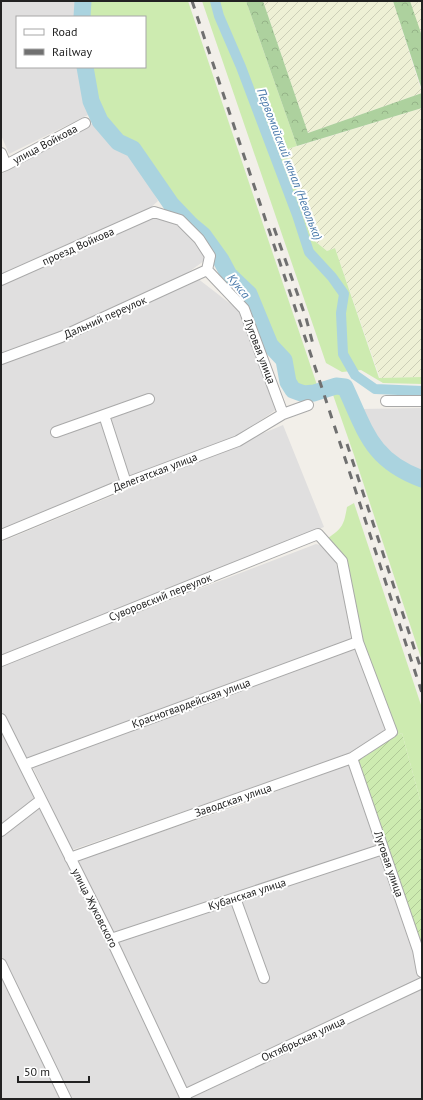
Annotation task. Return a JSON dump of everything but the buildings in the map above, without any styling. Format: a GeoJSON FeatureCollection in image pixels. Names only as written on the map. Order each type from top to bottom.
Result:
{"type":"FeatureCollection","features":[{"type":"Feature","properties":{"kind":"street","name":"улица Войкова"},"geometry":{"type":"LineString","coordinates":[[1,153],[3,166],[85,123]]}},
{"type":"Feature","properties":{"kind":"street","name":"проезд Войкова"},"geometry":{"type":"LineString","coordinates":[[1,280],[154,212],[180,220],[199,239],[210,256],[207,270]]}},
{"type":"Feature","properties":{"kind":"street","name":"Дальний переулок"},"geometry":{"type":"LineString","coordinates":[[1,359],[61,337],[207,270]]}},
{"type":"Feature","properties":{"kind":"street","name":"Луговая улица"},"geometry":{"type":"LineString","coordinates":[[207,270],[244,309],[284,414]]}},
{"type":"Feature","properties":{"kind":"street"},"geometry":{"type":"LineString","coordinates":[[56,432],[149,399]]}},
{"type":"Feature","properties":{"kind":"street"},"geometry":{"type":"LineString","coordinates":[[386,401],[422,401]]}},
{"type":"Feature","properties":{"kind":"street","name":"Делегатская улица"},"geometry":{"type":"LineString","coordinates":[[1,536],[126,482],[238,441],[284,414],[308,405]]}},
{"type":"Feature","properties":{"kind":"street"},"geometry":{"type":"LineString","coordinates":[[104,415],[126,482]]}},
{"type":"Feature","properties":{"kind":"street","name":"Суворовский переулок"},"geometry":{"type":"LineString","coordinates":[[1,661],[318,534],[342,561],[358,642]]}},
{"type":"Feature","properties":{"kind":"street","name":"Заводская улица"},"geometry":{"type":"LineString","coordinates":[[70,858],[352,758],[392,732],[358,642]]}},
{"type":"Feature","properties":{"kind":"street","name":"Красногвардейская улица"},"geometry":{"type":"LineString","coordinates":[[24,765],[358,642]]}},
{"type":"Feature","properties":{"kind":"street","name":"улица Жуковского"},"geometry":{"type":"LineString","coordinates":[[1,719],[111,939],[185,1097]]}},
{"type":"Feature","properties":{"kind":"street","name":"Луговая улица"},"geometry":{"type":"LineString","coordinates":[[352,758],[418,950],[422,972]]}},
{"type":"Feature","properties":{"kind":"street"},"geometry":{"type":"LineString","coordinates":[[1,831],[41,800]]}},
{"type":"Feature","properties":{"kind":"street","name":"Кубанская улица"},"geometry":{"type":"LineString","coordinates":[[111,939],[383,849]]}},
{"type":"Feature","properties":{"kind":"street"},"geometry":{"type":"LineString","coordinates":[[235,898],[264,978]]}},
{"type":"Feature","properties":{"kind":"street"},"geometry":{"type":"LineString","coordinates":[[1,964],[66,1099]]}},
{"type":"Feature","properties":{"kind":"street","name":"Октябрьская улица"},"geometry":{"type":"LineString","coordinates":[[185,1097],[422,983]]}},
{"type":"Feature","properties":{"kind":"shaded area"},"geometry":{"type":"Polygon","coordinates":[[[1,1],[81,1],[80,16],[16,16],[16,68],[81,68],[90,114],[9,154],[1,135],[1,1]]]}},
{"type":"Feature","properties":{"kind":"shaded area"},"geometry":{"type":"Polygon","coordinates":[[[93,123],[111,145],[133,155],[158,201],[148,210],[1,275],[1,174],[93,123]]]}},
{"type":"Feature","properties":{"kind":"shaded area"},"geometry":{"type":"Polygon","coordinates":[[[155,216],[178,223],[197,241],[208,258],[186,274],[56,335],[1,355],[1,284],[155,216]]]}},
{"type":"Feature","properties":{"kind":"shaded area"},"geometry":{"type":"Polygon","coordinates":[[[197,278],[241,312],[277,409],[237,437],[1,532],[1,364],[60,342],[197,278]]]}},
{"type":"Feature","properties":{"kind":"shaded area"},"geometry":{"type":"Polygon","coordinates":[[[422,408],[422,471],[408,467],[389,455],[378,445],[360,409],[422,408]]]}},
{"type":"Feature","properties":{"kind":"shaded area"},"geometry":{"type":"Polygon","coordinates":[[[283,425],[324,527],[1,655],[1,542],[283,425]]]}},
{"type":"Feature","properties":{"kind":"shaded area"},"geometry":{"type":"Polygon","coordinates":[[[316,544],[324,546],[334,556],[341,582],[351,639],[26,761],[1,710],[1,665],[316,544]]]}},
{"type":"Feature","properties":{"kind":"shaded area"},"geometry":{"type":"Polygon","coordinates":[[[355,645],[385,721],[386,731],[376,740],[339,758],[72,850],[33,768],[355,645]]]}},
{"type":"Feature","properties":{"kind":"shaded area"},"geometry":{"type":"Polygon","coordinates":[[[1,726],[36,797],[1,824],[1,726]]]}},
{"type":"Feature","properties":{"kind":"shaded area"},"geometry":{"type":"Polygon","coordinates":[[[349,763],[378,848],[112,935],[78,860],[241,805],[349,763]]]}},
{"type":"Feature","properties":{"kind":"shaded area"},"geometry":{"type":"Polygon","coordinates":[[[39,807],[110,946],[181,1099],[71,1099],[29,1014],[1,955],[1,837],[39,807]]]}},
{"type":"Feature","properties":{"kind":"shaded area"},"geometry":{"type":"Polygon","coordinates":[[[381,854],[415,951],[419,981],[271,1052],[185,1089],[116,941],[381,854]]]}},
{"type":"Feature","properties":{"kind":"shaded area"},"geometry":{"type":"Polygon","coordinates":[[[1,973],[61,1099],[1,1099],[1,973]]]}},
{"type":"Feature","properties":{"kind":"shaded area"},"geometry":{"type":"Polygon","coordinates":[[[421,989],[422,1099],[191,1099],[190,1096],[421,989]]]}},
{"type":"Feature","properties":{"kind":"green space"},"geometry":{"type":"Polygon","coordinates":[[[88,1],[188,1],[317,385],[304,386],[291,382],[287,360],[272,341],[253,293],[231,272],[206,231],[195,224],[173,201],[138,148],[121,138],[103,119],[94,100],[89,68],[146,68],[146,16],[88,16],[88,1]]]}},
{"type":"Feature","properties":{"kind":"green space"},"geometry":{"type":"Polygon","coordinates":[[[202,1],[246,1],[297,146],[285,150],[311,238],[327,251],[335,248],[379,378],[422,377],[422,384],[383,383],[361,370],[342,372],[326,363],[202,1]]]}},
{"type":"Feature","properties":{"kind":"green space"},"geometry":{"type":"Polygon","coordinates":[[[246,1],[263,1],[308,133],[422,93],[422,108],[297,146],[246,1]]]}},
{"type":"Feature","properties":{"kind":"green space"},"geometry":{"type":"Polygon","coordinates":[[[263,1],[393,1],[422,93],[308,133],[263,1]]]}},
{"type":"Feature","properties":{"kind":"green space"},"geometry":{"type":"Polygon","coordinates":[[[393,1],[410,1],[422,36],[422,90],[393,1]]]}},
{"type":"Feature","properties":{"kind":"green space"},"geometry":{"type":"Polygon","coordinates":[[[410,1],[422,1],[422,36],[417,23],[410,1]]]}},
{"type":"Feature","properties":{"kind":"green space"},"geometry":{"type":"Polygon","coordinates":[[[422,108],[422,377],[380,378],[335,248],[327,251],[311,238],[285,150],[422,108]]]}},
{"type":"Feature","properties":{"kind":"green space"},"geometry":{"type":"Polygon","coordinates":[[[332,392],[345,392],[373,453],[382,462],[396,471],[422,483],[422,661],[332,392]]]}},
{"type":"Feature","properties":{"kind":"green space"},"geometry":{"type":"Polygon","coordinates":[[[354,503],[422,708],[422,807],[402,733],[395,736],[361,640],[349,568],[339,550],[328,538],[340,528],[344,522],[347,507],[354,503]]]}},
{"type":"Feature","properties":{"kind":"green space"},"geometry":{"type":"Polygon","coordinates":[[[402,733],[422,807],[422,950],[357,760],[402,733]]]}},
{"type":"Feature","properties":{"kind":"waterway","name":"Кукса"},"geometry":{"type":"LineString","coordinates":[[82,16],[83,1]]}},
{"type":"Feature","properties":{"kind":"waterway","name":"Первомайский канал (Неволька)"},"geometry":{"type":"LineString","coordinates":[[215,1],[219,16],[241,67],[297,215],[309,252],[332,277],[344,294],[341,313],[343,354],[355,375],[375,389],[422,391]]}},
{"type":"Feature","properties":{"kind":"waterway","name":"Кукса"},"geometry":{"type":"LineString","coordinates":[[85,68],[91,101],[100,121],[118,142],[133,149],[171,204],[203,235],[221,260],[229,275],[249,294],[270,345],[284,360],[288,382],[293,390],[304,394],[314,393],[336,386],[345,387],[372,443],[391,463],[422,479]]}},
{"type":"Feature","properties":{"kind":"railway"},"geometry":{"type":"LineString","coordinates":[[192,1],[318,376],[422,693]]}},
{"type":"Feature","properties":{"kind":"railway"},"geometry":{"type":"LineString","coordinates":[[274,228],[306,318],[314,348]]}},
{"type":"Feature","properties":{"kind":"railway"},"geometry":{"type":"LineString","coordinates":[[347,444],[422,672]]}}]}
